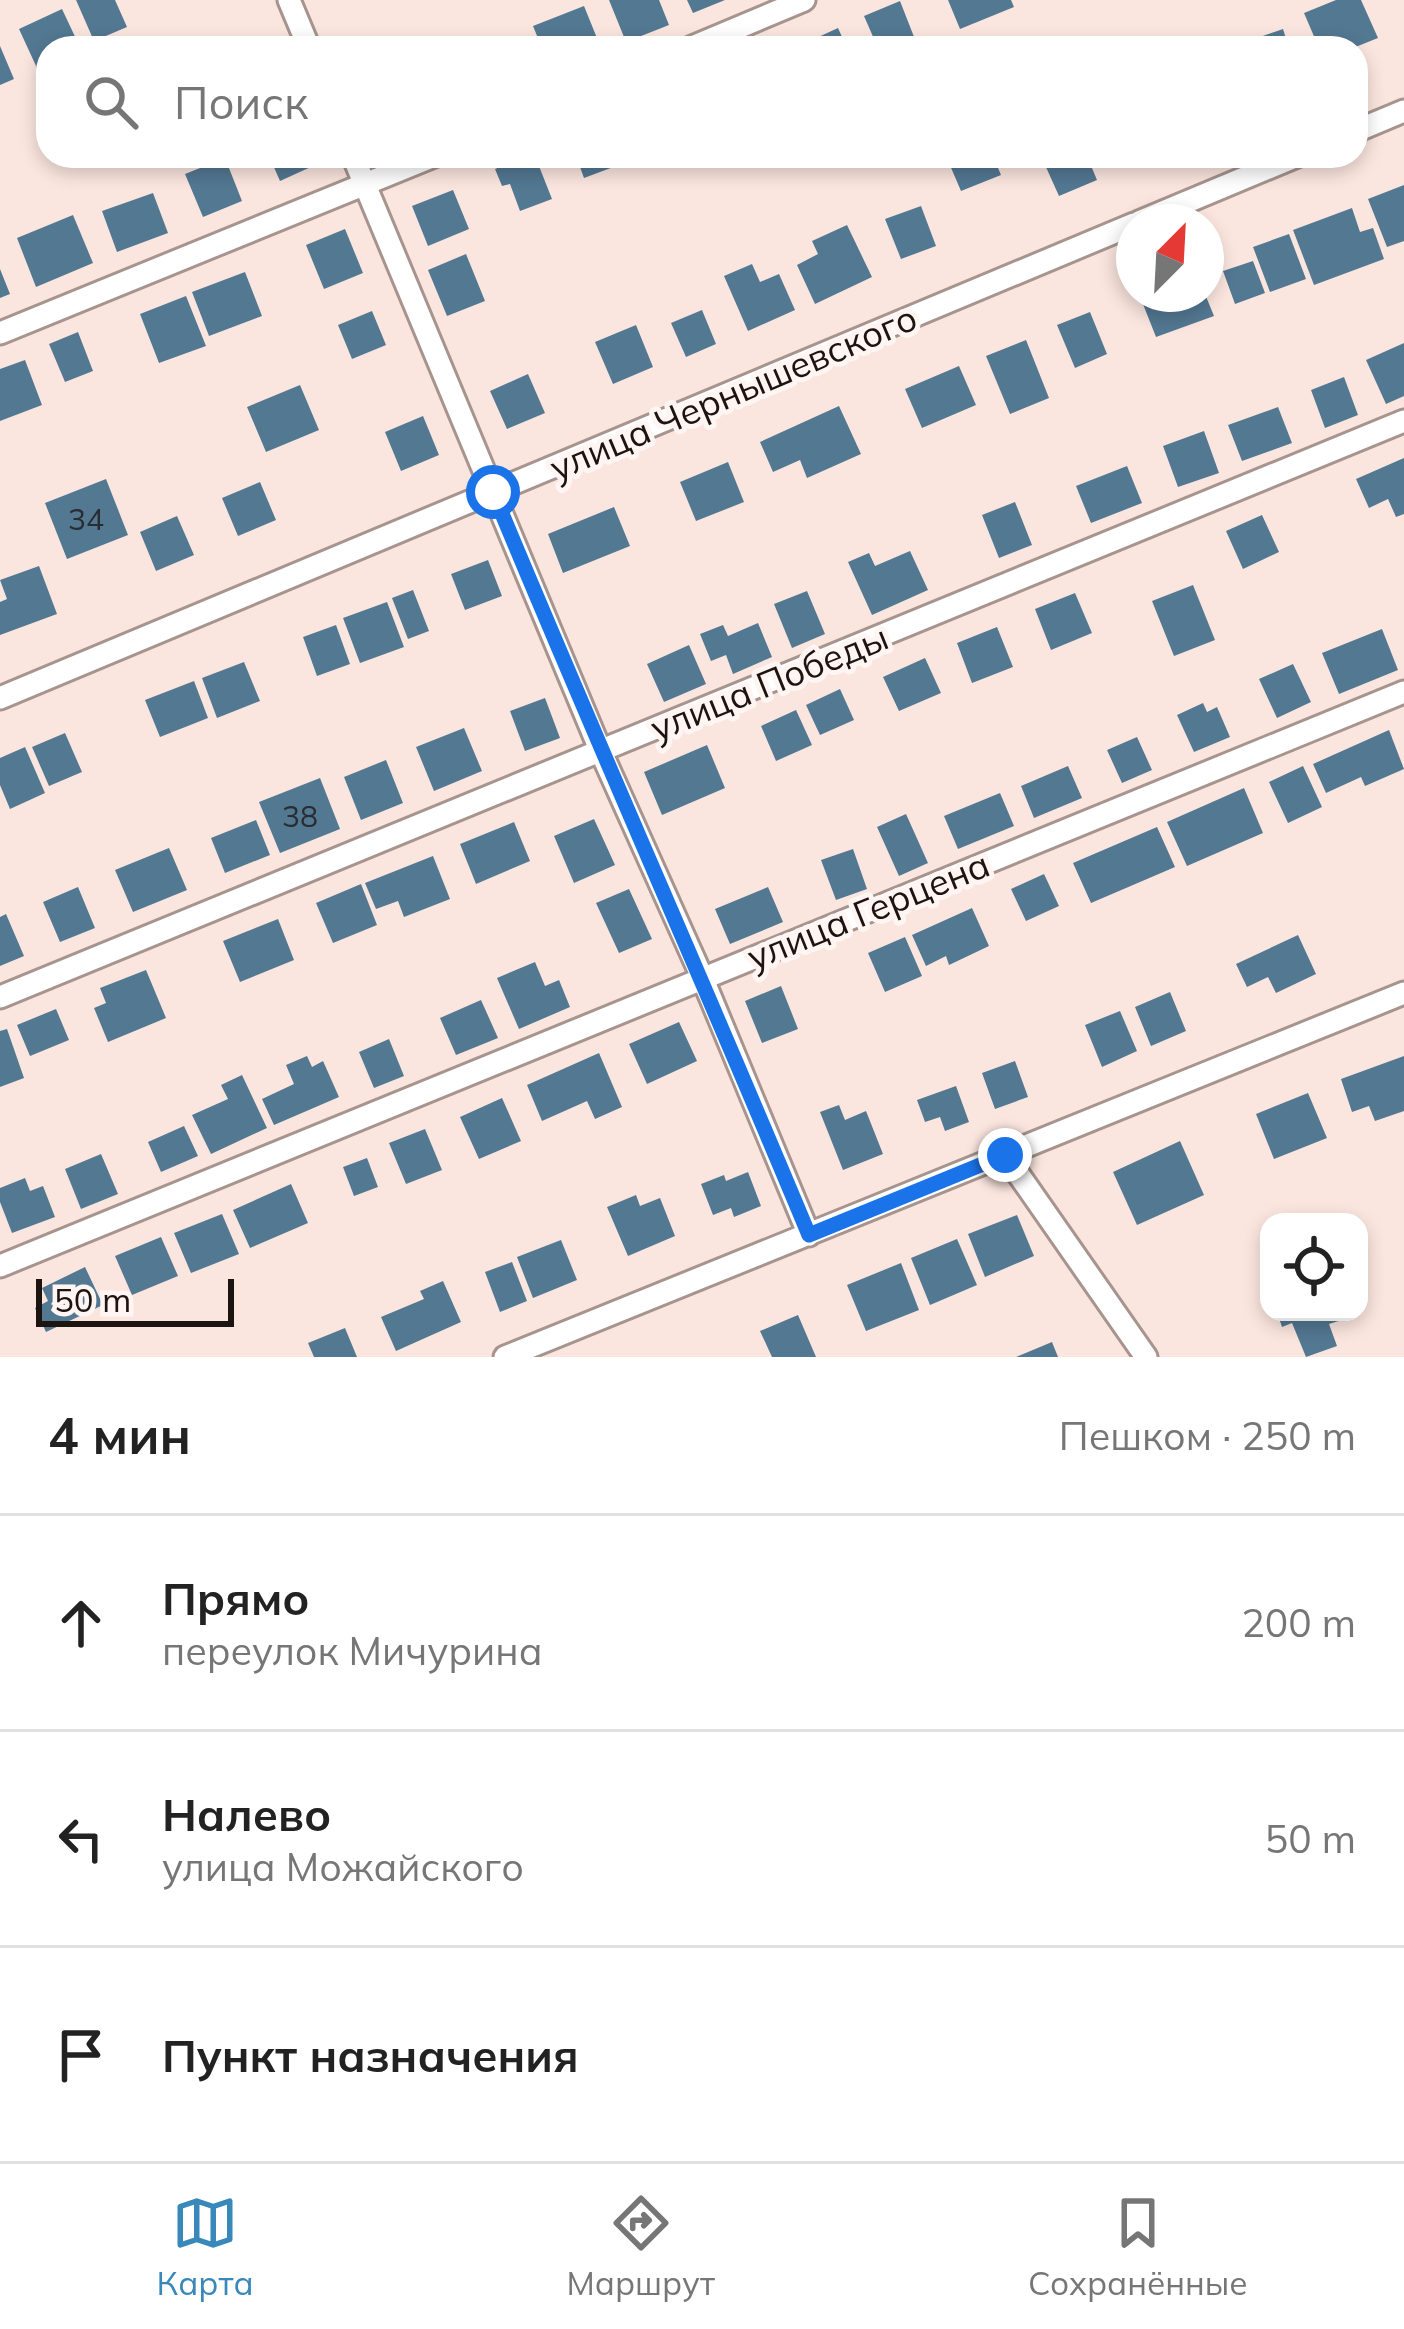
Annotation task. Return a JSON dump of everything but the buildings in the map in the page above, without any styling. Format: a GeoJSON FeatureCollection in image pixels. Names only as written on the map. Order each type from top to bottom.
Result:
{"type":"FeatureCollection","features":[{"type":"Feature","properties":{"kind":"street"},"geometry":{"type":"LineString","coordinates":[[289,0],[304,36]]}},
{"type":"Feature","properties":{"kind":"street"},"geometry":{"type":"LineString","coordinates":[[719,36],[805,0]]}},
{"type":"Feature","properties":{"kind":"street"},"geometry":{"type":"LineString","coordinates":[[1368,126],[1404,111]]}},
{"type":"Feature","properties":{"kind":"street"},"geometry":{"type":"LineString","coordinates":[[358,168],[809,1235]]}},
{"type":"Feature","properties":{"kind":"street"},"geometry":{"type":"LineString","coordinates":[[0,333],[405,168]]}},
{"type":"Feature","properties":{"kind":"street","name":"улица Чернышевского"},"geometry":{"type":"LineString","coordinates":[[1182,204],[1268,168]]}},
{"type":"Feature","properties":{"kind":"street","name":"улица Чернышевского"},"geometry":{"type":"LineString","coordinates":[[0,698],[1116,232]]}},
{"type":"Feature","properties":{"kind":"street","name":"улица Победы"},"geometry":{"type":"LineString","coordinates":[[0,997],[1404,421]]}},
{"type":"Feature","properties":{"kind":"street","name":"улица Герцена"},"geometry":{"type":"LineString","coordinates":[[0,1266],[1404,692]]}},
{"type":"Feature","properties":{"kind":"street"},"geometry":{"type":"LineString","coordinates":[[505,1357],[1404,993]]}},
{"type":"Feature","properties":{"kind":"street"},"geometry":{"type":"LineString","coordinates":[[1005,1155],[1146,1357]]}},
{"type":"Feature","properties":{"kind":"route"},"geometry":{"type":"LineString","coordinates":[[493,492],[809,1235],[1005,1155]]}}]}
